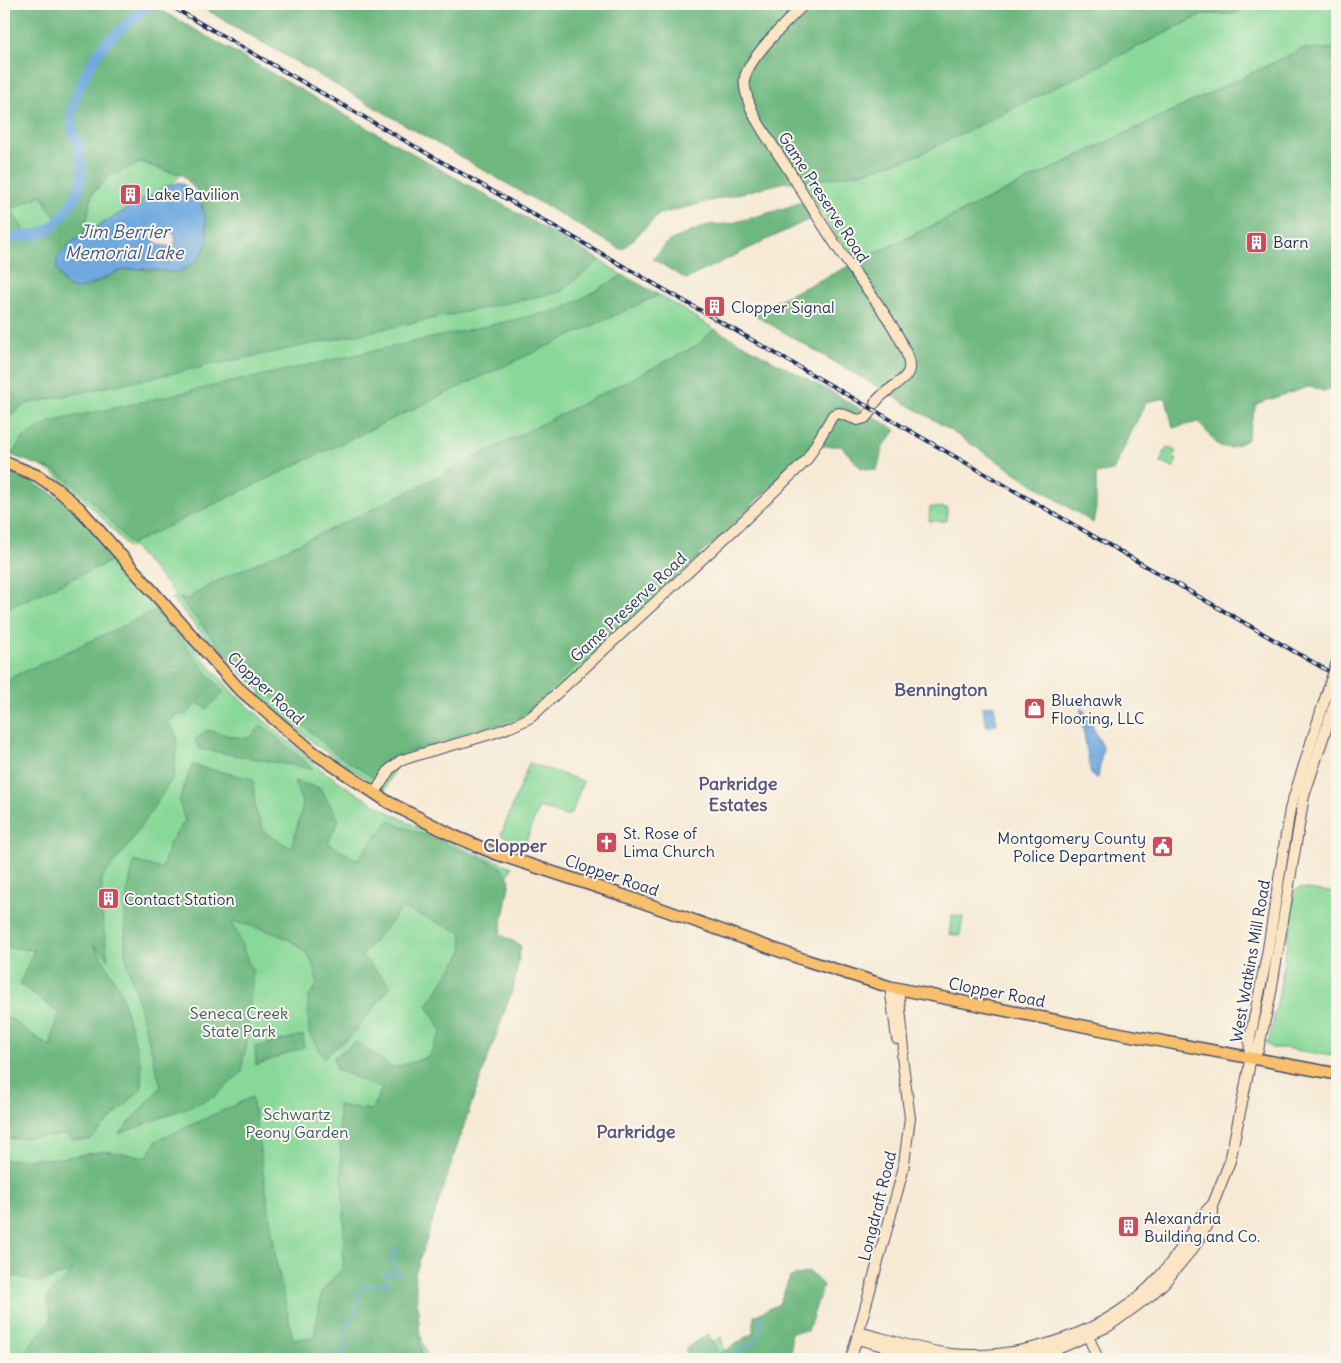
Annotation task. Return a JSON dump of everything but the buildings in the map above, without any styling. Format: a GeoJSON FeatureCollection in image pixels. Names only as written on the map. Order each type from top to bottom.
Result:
{"type":"FeatureCollection","features":[{"type":"Feature","properties":{"kind":"main road","name":"Clopper Road"},"geometry":{"type":"LineString","coordinates":[[4,462],[38,476],[79,508],[237,687],[313,752],[415,817],[454,836],[494,853],[625,896],[804,960],[894,987],[1250,1059],[1337,1074]]}},
{"type":"Feature","properties":{"kind":"street","name":"Game Preserve Road"},"geometry":{"type":"LineString","coordinates":[[375,793],[389,770],[400,762],[494,732],[531,717],[806,461],[833,415],[839,413],[858,420],[865,418],[884,392],[906,376],[909,371],[908,361],[883,310],[846,259],[755,116],[745,87],[745,77],[753,60],[804,4]]}},
{"type":"Feature","properties":{"kind":"street","name":"West Watkins Mill Road"},"geometry":{"type":"LineString","coordinates":[[1250,1059],[1248,1049],[1267,955],[1290,808],[1337,662]]}},
{"type":"Feature","properties":{"kind":"street","name":"West Watkins Mill Road"},"geometry":{"type":"LineString","coordinates":[[1250,1059],[1258,1050],[1270,998],[1304,796],[1337,696]]}},
{"type":"Feature","properties":{"kind":"street","name":"Longdraft Road"},"geometry":{"type":"LineString","coordinates":[[851,1359],[903,1171],[909,1131],[910,1118],[902,1057],[904,1049],[894,987]]}},
{"type":"Feature","properties":{"kind":"street"},"geometry":{"type":"LineString","coordinates":[[1015,1359],[1040,1354],[1087,1333],[1127,1305],[1159,1277],[1185,1242],[1205,1210],[1213,1204],[1230,1161],[1250,1059]]}},
{"type":"Feature","properties":{"kind":"street"},"geometry":{"type":"LineString","coordinates":[[858,1336],[926,1350],[978,1355],[1006,1353],[1038,1347],[1087,1333]]}},
{"type":"Feature","properties":{"kind":"street"},"geometry":{"type":"LineString","coordinates":[[1087,1333],[1098,1359]]}},
{"type":"Feature","properties":{"kind":"street"},"geometry":{"type":"LineString","coordinates":[[858,1336],[924,1358],[937,1359]]}},
{"type":"Feature","properties":{"kind":"green space"},"geometry":{"type":"Polygon","coordinates":[[[4,4],[150,4],[600,260],[560,292],[26,404],[8,416],[4,423],[4,4]],[[142,162],[109,176],[92,193],[84,234],[67,247],[56,266],[65,284],[92,285],[120,271],[135,269],[175,272],[190,265],[202,253],[207,241],[207,229],[199,194],[182,174],[163,170],[142,162]],[[41,195],[11,209],[27,236],[45,231],[58,222],[41,195]]]}},
{"type":"Feature","properties":{"kind":"green space"},"geometry":{"type":"Polygon","coordinates":[[[196,4],[1254,4],[1233,14],[1204,14],[916,156],[860,173],[801,182],[785,182],[660,214],[622,250],[196,4]]]}},
{"type":"Feature","properties":{"kind":"green space"},"geometry":{"type":"Polygon","coordinates":[[[1254,4],[1337,4],[1337,49],[1302,49],[854,263],[801,182],[860,173],[916,156],[1204,14],[1233,14],[1254,4]]]}},
{"type":"Feature","properties":{"kind":"green space"},"geometry":{"type":"Polygon","coordinates":[[[1302,49],[1337,49],[1337,397],[1334,388],[1323,391],[1311,386],[1256,404],[1247,440],[1230,448],[1219,446],[1198,422],[1173,428],[1166,398],[1146,402],[1113,471],[1096,474],[1096,508],[1093,523],[934,420],[751,313],[1302,49]]]}},
{"type":"Feature","properties":{"kind":"green space"},"geometry":{"type":"Polygon","coordinates":[[[142,162],[163,170],[182,174],[173,183],[84,234],[92,194],[109,176],[142,162]]]}},
{"type":"Feature","properties":{"kind":"green space"},"geometry":{"type":"Polygon","coordinates":[[[41,195],[58,222],[45,231],[34,235],[67,310],[600,260],[653,297],[659,295],[714,329],[698,345],[843,414],[803,453],[793,466],[697,553],[700,557],[538,708],[517,721],[398,759],[385,791],[316,745],[259,695],[261,692],[199,630],[172,599],[177,596],[133,547],[129,548],[76,491],[52,472],[26,459],[4,452],[4,232],[25,233],[11,209],[41,195]]]}},
{"type":"Feature","properties":{"kind":"green space"},"geometry":{"type":"Polygon","coordinates":[[[802,202],[812,218],[686,279],[653,259],[669,241],[708,225],[728,224],[802,202]]]}},
{"type":"Feature","properties":{"kind":"green space"},"geometry":{"type":"Polygon","coordinates":[[[623,275],[659,295],[478,378],[131,544],[89,497],[57,472],[11,455],[24,437],[50,422],[563,309],[623,275]]]}},
{"type":"Feature","properties":{"kind":"green space"},"geometry":{"type":"Polygon","coordinates":[[[714,329],[835,394],[896,430],[883,447],[877,470],[861,468],[841,446],[810,446],[724,534],[638,608],[528,711],[514,719],[394,756],[377,780],[333,752],[268,693],[224,652],[179,598],[187,599],[213,583],[363,514],[698,345],[714,329]]]}},
{"type":"Feature","properties":{"kind":"green space"},"geometry":{"type":"Polygon","coordinates":[[[1167,447],[1176,451],[1173,457],[1177,459],[1173,468],[1160,462],[1167,447]]]}},
{"type":"Feature","properties":{"kind":"green space"},"geometry":{"type":"Polygon","coordinates":[[[5,469],[47,490],[68,504],[90,527],[115,559],[4,610],[5,469]]]}},
{"type":"Feature","properties":{"kind":"green space"},"geometry":{"type":"Polygon","coordinates":[[[930,507],[947,508],[947,521],[929,521],[930,507]]]}},
{"type":"Feature","properties":{"kind":"green space","name":"Seneca Creek State Park"},"geometry":{"type":"Polygon","coordinates":[[[115,559],[154,607],[157,606],[235,695],[319,768],[362,797],[424,831],[512,867],[465,960],[402,1272],[428,1359],[4,1359],[4,609],[115,559]]]}},
{"type":"Feature","properties":{"kind":"green space"},"geometry":{"type":"Polygon","coordinates":[[[157,610],[223,692],[207,709],[198,703],[186,715],[175,715],[169,723],[177,737],[174,776],[128,846],[102,878],[102,916],[108,959],[94,945],[119,987],[141,1063],[142,1088],[90,1140],[73,1140],[66,1135],[4,1139],[4,1014],[50,1047],[58,1012],[20,984],[34,950],[4,947],[4,681],[157,610]]]}},
{"type":"Feature","properties":{"kind":"green space"},"geometry":{"type":"Polygon","coordinates":[[[262,725],[313,769],[200,749],[195,740],[207,730],[234,737],[249,738],[262,725]]]}},
{"type":"Feature","properties":{"kind":"green space"},"geometry":{"type":"Polygon","coordinates":[[[529,763],[583,781],[572,813],[565,816],[539,807],[525,844],[501,835],[529,763]]]}},
{"type":"Feature","properties":{"kind":"green space"},"geometry":{"type":"Polygon","coordinates":[[[192,765],[253,779],[255,808],[264,832],[291,848],[303,806],[294,781],[320,788],[339,820],[328,843],[357,860],[389,821],[500,866],[510,880],[500,934],[521,946],[514,985],[465,1122],[415,1274],[422,1359],[18,1359],[52,1319],[46,1297],[73,1270],[38,1283],[17,1276],[4,1279],[4,1160],[61,1158],[106,1151],[147,1157],[156,1141],[252,1097],[277,1265],[293,1339],[314,1338],[322,1291],[343,1268],[344,1215],[338,1105],[371,1110],[382,1089],[336,1069],[334,1057],[356,1042],[393,1068],[428,1057],[442,1031],[427,1006],[463,951],[461,932],[402,908],[362,956],[391,986],[352,1035],[324,1057],[309,1033],[308,998],[317,985],[314,967],[307,955],[289,940],[278,935],[232,921],[253,973],[242,1072],[214,1097],[119,1134],[161,1087],[125,954],[125,904],[134,861],[162,869],[169,844],[185,821],[179,801],[192,765]]]}},
{"type":"Feature","properties":{"kind":"green space"},"geometry":{"type":"Polygon","coordinates":[[[1300,888],[1337,893],[1337,1057],[1284,1048],[1271,1048],[1266,1042],[1269,1040],[1279,994],[1295,890],[1300,888]]]}},
{"type":"Feature","properties":{"kind":"green space"},"geometry":{"type":"Polygon","coordinates":[[[952,915],[963,917],[960,936],[949,934],[952,915]]]}},
{"type":"Feature","properties":{"kind":"green space"},"geometry":{"type":"Polygon","coordinates":[[[303,1035],[304,1047],[256,1065],[255,1047],[303,1035]]]}},
{"type":"Feature","properties":{"kind":"green space"},"geometry":{"type":"Polygon","coordinates":[[[810,1272],[823,1285],[808,1331],[791,1332],[791,1351],[780,1359],[691,1359],[685,1349],[708,1334],[719,1355],[753,1333],[754,1316],[779,1304],[790,1277],[810,1272]]]}},
{"type":"Feature","properties":{"kind":"green space"},"geometry":{"type":"Polygon","coordinates":[[[721,1337],[726,1359],[681,1359],[721,1337]]]}},
{"type":"Feature","properties":{"kind":"water","name":"Jim Berrier Memorial Lake"},"geometry":{"type":"Polygon","coordinates":[[[179,182],[183,184],[196,197],[202,208],[207,241],[206,246],[196,261],[181,271],[176,272],[153,269],[120,271],[79,289],[71,288],[65,283],[57,268],[57,259],[72,242],[164,187],[179,182]],[[158,228],[152,230],[150,236],[160,245],[173,246],[176,240],[173,233],[158,228]]]}},
{"type":"Feature","properties":{"kind":"water"},"geometry":{"type":"Polygon","coordinates":[[[994,705],[997,725],[987,727],[982,707],[994,705]]]}},
{"type":"Feature","properties":{"kind":"water"},"geometry":{"type":"Polygon","coordinates":[[[1083,708],[1103,747],[1098,778],[1091,775],[1081,716],[1081,709],[1083,708]]]}},
{"type":"Feature","properties":{"kind":"waterway"},"geometry":{"type":"LineString","coordinates":[[4,238],[30,236],[45,231],[60,219],[73,202],[80,187],[82,172],[80,153],[73,131],[71,115],[85,75],[105,44],[151,4]]}},
{"type":"Feature","properties":{"kind":"waterway"},"geometry":{"type":"LineString","coordinates":[[337,1359],[337,1356],[347,1348],[341,1337],[356,1309],[360,1288],[369,1288],[374,1284],[387,1284],[385,1273],[399,1275],[390,1256],[400,1248]]}},
{"type":"Feature","properties":{"kind":"waterway"},"geometry":{"type":"LineString","coordinates":[[735,1359],[742,1347],[755,1343],[759,1333],[761,1317]]}},
{"type":"Feature","properties":{"kind":"railway"},"geometry":{"type":"LineString","coordinates":[[167,4],[1337,676]]}},
{"type":"Feature","properties":{"kind":"place","name":"Lake Pavilion"},"geometry":{"type":"Point","coordinates":[130,194]}},
{"type":"Feature","properties":{"kind":"place","name":"Barn"},"geometry":{"type":"Point","coordinates":[1257,242]}},
{"type":"Feature","properties":{"kind":"place","name":"Clopper Signal"},"geometry":{"type":"Point","coordinates":[715,307]}},
{"type":"Feature","properties":{"kind":"place","name":"Bluehawk Flooring, LLC"},"geometry":{"type":"Point","coordinates":[1035,709]}},
{"type":"Feature","properties":{"kind":"place","name":"St. Rose of Lima Church"},"geometry":{"type":"Point","coordinates":[607,842]}},
{"type":"Feature","properties":{"kind":"place","name":"Montgomery County Police Department"},"geometry":{"type":"Point","coordinates":[1162,847]}},
{"type":"Feature","properties":{"kind":"place","name":"Contact Station"},"geometry":{"type":"Point","coordinates":[108,899]}},
{"type":"Feature","properties":{"kind":"place","name":"Alexandria Building and Co."},"geometry":{"type":"Point","coordinates":[1128,1227]}},
{"type":"Feature","properties":{"kind":"district","name":"Bennington"},"geometry":{"type":"Point","coordinates":[941,690]}},
{"type":"Feature","properties":{"kind":"district","name":"Parkridge Estates"},"geometry":{"type":"Point","coordinates":[738,794]}},
{"type":"Feature","properties":{"kind":"district","name":"Clopper"},"geometry":{"type":"Point","coordinates":[515,846]}},
{"type":"Feature","properties":{"kind":"district","name":"Parkridge"},"geometry":{"type":"Point","coordinates":[636,1132]}},
{"type":"Feature","properties":{"kind":"park label","name":"Schwartz Peony Garden"},"geometry":{"type":"Point","coordinates":[297,1123]}}]}
